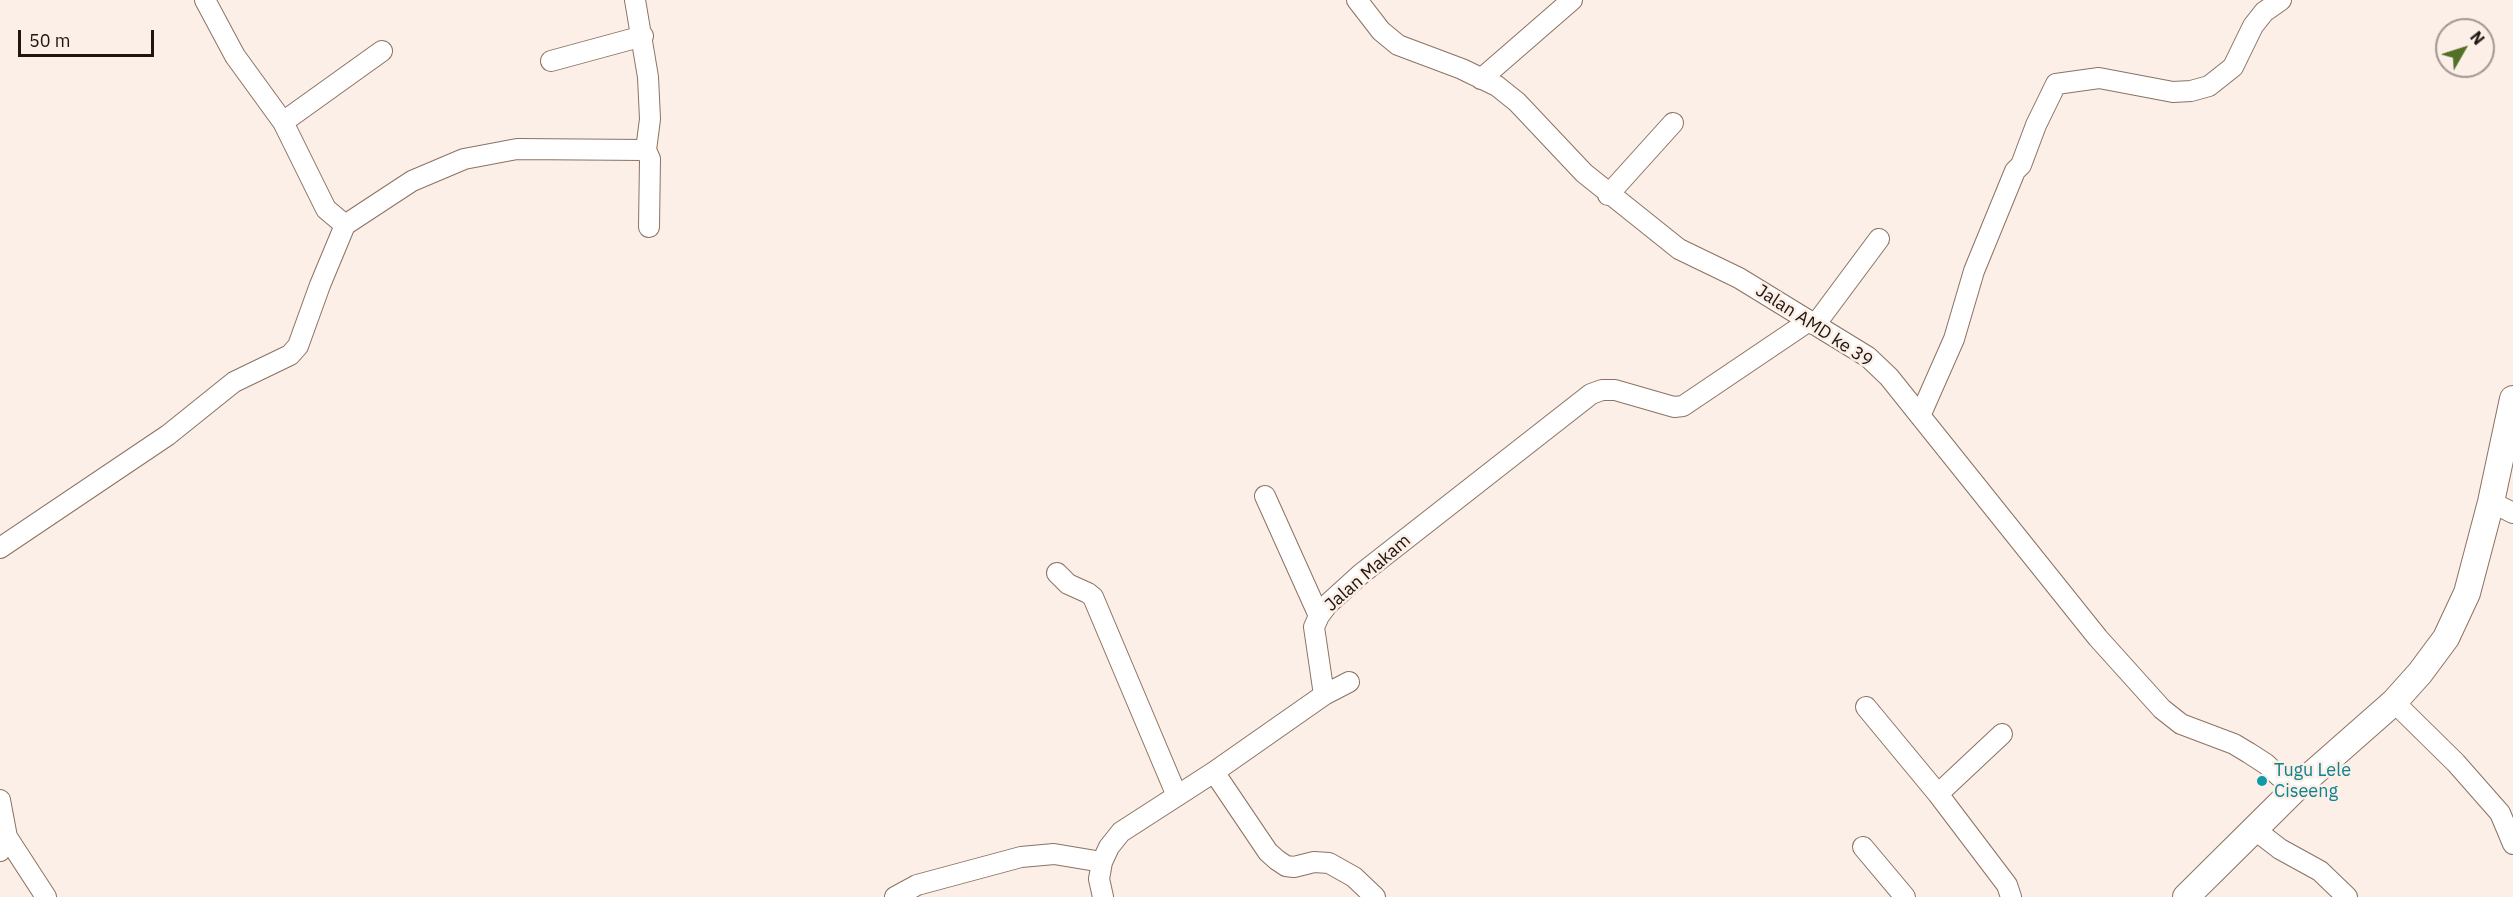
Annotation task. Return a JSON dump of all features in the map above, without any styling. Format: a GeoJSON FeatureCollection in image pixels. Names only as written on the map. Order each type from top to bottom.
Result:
{"type":"FeatureCollection","features":[{"type":"Feature","properties":{"kind":"main road"},"geometry":{"type":"LineString","coordinates":[[2186,897],[2294,790],[2394,702],[2420,673],[2446,638],[2502,508],[2512,404]]}},
{"type":"Feature","properties":{"kind":"street"},"geometry":{"type":"LineString","coordinates":[[206,0],[235,56],[283,122],[326,209],[345,225]]}},
{"type":"Feature","properties":{"kind":"street"},"geometry":{"type":"LineString","coordinates":[[635,0],[643,36],[650,119],[646,150],[650,159],[649,227]]}},
{"type":"Feature","properties":{"kind":"street","name":"Jalan AMD ke 39"},"geometry":{"type":"LineString","coordinates":[[1357,0],[1380,31],[1398,45],[1418,55],[1462,69],[1497,86],[1517,102],[1608,195],[1678,249],[1739,278],[1868,357],[1889,377],[2098,638],[2162,710],[2181,724],[2234,744],[2266,764],[2294,790]]}},
{"type":"Feature","properties":{"kind":"street"},"geometry":{"type":"LineString","coordinates":[[1481,79],[1572,0]]}},
{"type":"Feature","properties":{"kind":"street"},"geometry":{"type":"LineString","coordinates":[[1920,416],[1954,339],[1974,271],[2014,171],[2021,165],[2036,125],[2056,84],[2099,78],[2173,92],[2191,91],[2209,86],[2233,67],[2253,26],[2264,12],[2281,0]]}},
{"type":"Feature","properties":{"kind":"street"},"geometry":{"type":"LineString","coordinates":[[551,61],[643,36]]}},
{"type":"Feature","properties":{"kind":"street"},"geometry":{"type":"LineString","coordinates":[[283,122],[382,51]]}},
{"type":"Feature","properties":{"kind":"street"},"geometry":{"type":"LineString","coordinates":[[1608,195],[1673,123]]}},
{"type":"Feature","properties":{"kind":"street"},"geometry":{"type":"LineString","coordinates":[[0,548],[168,435],[234,382],[290,355],[298,346],[345,225],[412,181],[464,159],[517,149],[646,150]]}},
{"type":"Feature","properties":{"kind":"street","name":"Jalan Makam"},"geometry":{"type":"LineString","coordinates":[[1324,695],[1314,627],[1328,604],[1361,574],[1591,394],[1602,390],[1615,390],[1674,407],[1683,406],[1812,323],[1879,239]]}},
{"type":"Feature","properties":{"kind":"street"},"geometry":{"type":"LineString","coordinates":[[1265,496],[1319,616]]}},
{"type":"Feature","properties":{"kind":"street"},"geometry":{"type":"LineString","coordinates":[[1058,573],[1068,584],[1093,597],[1177,796]]}},
{"type":"Feature","properties":{"kind":"street"},"geometry":{"type":"LineString","coordinates":[[1103,897],[1100,879],[1102,862],[1109,847],[1121,832],[1214,772],[1324,695],[1349,682]]}},
{"type":"Feature","properties":{"kind":"street"},"geometry":{"type":"LineString","coordinates":[[2394,702],[2456,763],[2500,813],[2513,844]]}},
{"type":"Feature","properties":{"kind":"street"},"geometry":{"type":"LineString","coordinates":[[1866,707],[1938,794],[2007,885],[2011,897]]}},
{"type":"Feature","properties":{"kind":"street"},"geometry":{"type":"LineString","coordinates":[[1938,794],[2002,734]]}},
{"type":"Feature","properties":{"kind":"street"},"geometry":{"type":"LineString","coordinates":[[1214,772],[1268,852],[1276,860],[1286,866],[1294,867],[1314,862],[1329,863],[1354,877],[1375,897]]}},
{"type":"Feature","properties":{"kind":"street"},"geometry":{"type":"LineString","coordinates":[[0,800],[4,844],[46,897]]}},
{"type":"Feature","properties":{"kind":"street"},"geometry":{"type":"LineString","coordinates":[[2254,829],[2288,854],[2320,871],[2347,897]]}},
{"type":"Feature","properties":{"kind":"street"},"geometry":{"type":"LineString","coordinates":[[1863,847],[1905,897]]}},
{"type":"Feature","properties":{"kind":"street"},"geometry":{"type":"LineString","coordinates":[[895,897],[917,885],[1021,856],[1054,854],[1102,862]]}},
{"type":"Feature","properties":{"kind":"place","name":"Tugu Lele Ciseeng"},"geometry":{"type":"Point","coordinates":[2262,781]}}]}
